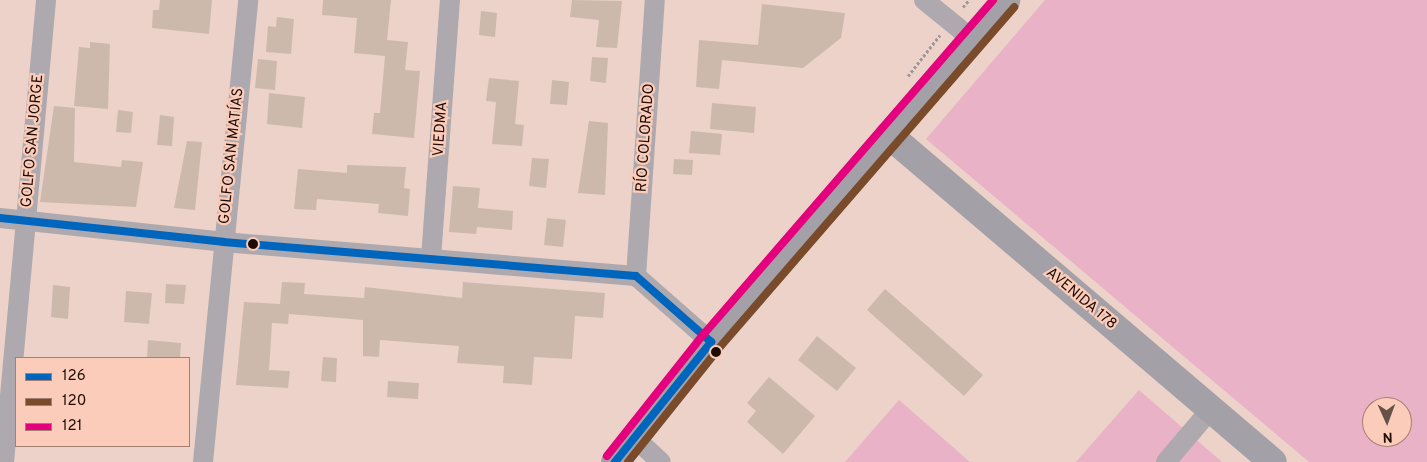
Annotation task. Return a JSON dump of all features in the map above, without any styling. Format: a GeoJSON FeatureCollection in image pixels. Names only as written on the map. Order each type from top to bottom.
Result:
{"type":"FeatureCollection","features":[{"type":"Feature","properties":{"kind":"main road"},"geometry":{"type":"LineString","coordinates":[[615,462],[711,342],[1006,0]]}},
{"type":"Feature","properties":{"kind":"main road","name":"AVENIDA 178"},"geometry":{"type":"LineString","coordinates":[[890,135],[1273,462]]}},
{"type":"Feature","properties":{"kind":"street","name":"GOLFO SAN JORGE"},"geometry":{"type":"LineString","coordinates":[[4,462],[46,0]]}},
{"type":"Feature","properties":{"kind":"street","name":"GOLFO SAN MATÍAS"},"geometry":{"type":"LineString","coordinates":[[203,462],[248,0]]}},
{"type":"Feature","properties":{"kind":"street","name":"VIEDMA"},"geometry":{"type":"LineString","coordinates":[[431,258],[450,0]]}},
{"type":"Feature","properties":{"kind":"street","name":"RÍO COLORADO"},"geometry":{"type":"LineString","coordinates":[[636,276],[655,0]]}},
{"type":"Feature","properties":{"kind":"street"},"geometry":{"type":"LineString","coordinates":[[924,0],[972,39]]}},
{"type":"Feature","properties":{"kind":"street"},"geometry":{"type":"LineString","coordinates":[[0,218],[223,242],[636,276],[711,342]]}},
{"type":"Feature","properties":{"kind":"street"},"geometry":{"type":"LineString","coordinates":[[1166,462],[1211,409]]}},
{"type":"Feature","properties":{"kind":"street"},"geometry":{"type":"LineString","coordinates":[[635,438],[661,462]]}},
{"type":"Feature","properties":{"kind":"shaded area"},"geometry":{"type":"Polygon","coordinates":[[[1045,0],[1427,0],[1427,462],[1309,462],[926,139],[1045,0]]]}},
{"type":"Feature","properties":{"kind":"shaded area"},"geometry":{"type":"Polygon","coordinates":[[[1139,390],[1222,462],[1076,462],[1139,390]]]}},
{"type":"Feature","properties":{"kind":"shaded area"},"geometry":{"type":"Polygon","coordinates":[[[899,400],[970,462],[845,462],[899,400]]]}},
{"type":"Feature","properties":{"kind":"building"},"geometry":{"type":"Polygon","coordinates":[[[160,0],[212,0],[209,34],[152,28],[153,10],[159,10],[160,0]]]}},
{"type":"Feature","properties":{"kind":"building"},"geometry":{"type":"Polygon","coordinates":[[[323,0],[391,0],[387,40],[408,42],[405,70],[420,71],[414,138],[372,134],[374,113],[380,113],[385,56],[354,53],[357,18],[322,15],[323,0]]]}},
{"type":"Feature","properties":{"kind":"building"},"geometry":{"type":"Polygon","coordinates":[[[572,0],[622,1],[617,48],[596,47],[599,20],[570,17],[572,0]]]}},
{"type":"Feature","properties":{"kind":"building"},"geometry":{"type":"Polygon","coordinates":[[[762,4],[845,13],[841,38],[803,68],[722,60],[719,89],[696,87],[699,40],[758,45],[762,4]]]}},
{"type":"Feature","properties":{"kind":"building"},"geometry":{"type":"Polygon","coordinates":[[[481,11],[497,13],[495,37],[479,35],[481,11]]]}},
{"type":"Feature","properties":{"kind":"building"},"geometry":{"type":"Polygon","coordinates":[[[277,17],[294,19],[291,54],[266,52],[268,26],[276,27],[277,17]]]}},
{"type":"Feature","properties":{"kind":"building"},"geometry":{"type":"Polygon","coordinates":[[[90,42],[110,44],[108,109],[74,106],[79,47],[90,48],[90,42]]]}},
{"type":"Feature","properties":{"kind":"building"},"geometry":{"type":"Polygon","coordinates":[[[592,57],[608,58],[606,83],[590,81],[592,57]]]}},
{"type":"Feature","properties":{"kind":"building"},"geometry":{"type":"Polygon","coordinates":[[[258,59],[277,61],[275,90],[255,88],[258,59]]]}},
{"type":"Feature","properties":{"kind":"building"},"geometry":{"type":"Polygon","coordinates":[[[489,78],[519,81],[515,124],[524,125],[522,146],[492,144],[496,102],[486,101],[489,78]]]}},
{"type":"Feature","properties":{"kind":"building"},"geometry":{"type":"Polygon","coordinates":[[[552,80],[569,82],[567,105],[550,104],[552,80]]]}},
{"type":"Feature","properties":{"kind":"building"},"geometry":{"type":"Polygon","coordinates":[[[269,93],[305,97],[302,128],[267,124],[269,93]]]}},
{"type":"Feature","properties":{"kind":"building"},"geometry":{"type":"Polygon","coordinates":[[[712,103],[756,107],[754,133],[710,129],[712,103]]]}},
{"type":"Feature","properties":{"kind":"building"},"geometry":{"type":"Polygon","coordinates":[[[54,106],[75,108],[74,162],[121,167],[122,160],[143,162],[136,207],[40,202],[54,106]]]}},
{"type":"Feature","properties":{"kind":"building"},"geometry":{"type":"Polygon","coordinates":[[[118,110],[133,112],[131,133],[116,132],[118,110]]]}},
{"type":"Feature","properties":{"kind":"building"},"geometry":{"type":"Polygon","coordinates":[[[160,115],[174,117],[172,146],[157,145],[160,115]]]}},
{"type":"Feature","properties":{"kind":"building"},"geometry":{"type":"Polygon","coordinates":[[[589,121],[608,123],[605,195],[578,193],[589,121]]]}},
{"type":"Feature","properties":{"kind":"building"},"geometry":{"type":"Polygon","coordinates":[[[691,131],[722,134],[720,155],[689,153],[691,131]]]}},
{"type":"Feature","properties":{"kind":"building"},"geometry":{"type":"Polygon","coordinates":[[[187,141],[202,142],[195,210],[174,208],[187,141]]]}},
{"type":"Feature","properties":{"kind":"building"},"geometry":{"type":"Polygon","coordinates":[[[532,158],[549,159],[546,188],[529,186],[532,158]]]}},
{"type":"Feature","properties":{"kind":"building"},"geometry":{"type":"Polygon","coordinates":[[[674,159],[693,160],[692,175],[673,174],[674,159]]]}},
{"type":"Feature","properties":{"kind":"building"},"geometry":{"type":"Polygon","coordinates":[[[347,165],[406,167],[404,188],[410,189],[408,216],[378,213],[379,204],[317,199],[316,210],[294,209],[298,169],[347,173],[347,165]]]}},
{"type":"Feature","properties":{"kind":"building"},"geometry":{"type":"Polygon","coordinates":[[[453,186],[480,188],[478,208],[513,211],[512,230],[477,227],[476,234],[449,232],[453,186]]]}},
{"type":"Feature","properties":{"kind":"building"},"geometry":{"type":"Polygon","coordinates":[[[547,218],[566,220],[563,247],[544,245],[547,218]]]}},
{"type":"Feature","properties":{"kind":"building"},"geometry":{"type":"Polygon","coordinates":[[[282,282],[305,283],[304,294],[364,298],[365,287],[462,298],[463,282],[605,293],[603,318],[575,316],[572,359],[534,357],[532,385],[503,383],[504,366],[457,363],[459,346],[380,340],[379,357],[363,356],[363,320],[289,314],[288,324],[272,323],[269,370],[290,371],[288,388],[236,385],[244,302],[280,304],[282,282]]]}},
{"type":"Feature","properties":{"kind":"building"},"geometry":{"type":"Polygon","coordinates":[[[166,284],[186,285],[184,304],[165,303],[166,284]]]}},
{"type":"Feature","properties":{"kind":"building"},"geometry":{"type":"Polygon","coordinates":[[[53,285],[70,287],[68,319],[51,317],[53,285]]]}},
{"type":"Feature","properties":{"kind":"building"},"geometry":{"type":"Polygon","coordinates":[[[885,289],[983,375],[964,396],[867,310],[885,289]]]}},
{"type":"Feature","properties":{"kind":"building"},"geometry":{"type":"Polygon","coordinates":[[[126,291],[152,293],[149,324],[124,322],[126,291]]]}},
{"type":"Feature","properties":{"kind":"building"},"geometry":{"type":"Polygon","coordinates":[[[817,336],[856,368],[837,391],[798,360],[817,336]]]}},
{"type":"Feature","properties":{"kind":"building"},"geometry":{"type":"Polygon","coordinates":[[[148,340],[181,343],[180,357],[147,357],[148,340]]]}},
{"type":"Feature","properties":{"kind":"building"},"geometry":{"type":"Polygon","coordinates":[[[323,357],[337,358],[336,382],[321,381],[323,357]]]}},
{"type":"Feature","properties":{"kind":"building"},"geometry":{"type":"Polygon","coordinates":[[[769,377],[815,416],[783,454],[747,422],[756,411],[747,403],[769,377]]]}},
{"type":"Feature","properties":{"kind":"building"},"geometry":{"type":"Polygon","coordinates":[[[388,381],[419,383],[418,399],[387,397],[388,381]]]}},
{"type":"Feature","properties":{"kind":"transit line","name":"121"},"geometry":{"type":"LineString","coordinates":[[607,456],[703,335],[993,0]]}},
{"type":"Feature","properties":{"kind":"transit line","name":"120"},"geometry":{"type":"LineString","coordinates":[[628,462],[719,348],[1014,7]]}},
{"type":"Feature","properties":{"kind":"transit line","name":"126"},"geometry":{"type":"LineString","coordinates":[[0,218],[223,242],[636,276],[711,342]]}},
{"type":"Feature","properties":{"kind":"transit line","name":"126"},"geometry":{"type":"LineString","coordinates":[[615,462],[711,342]]}}]}
